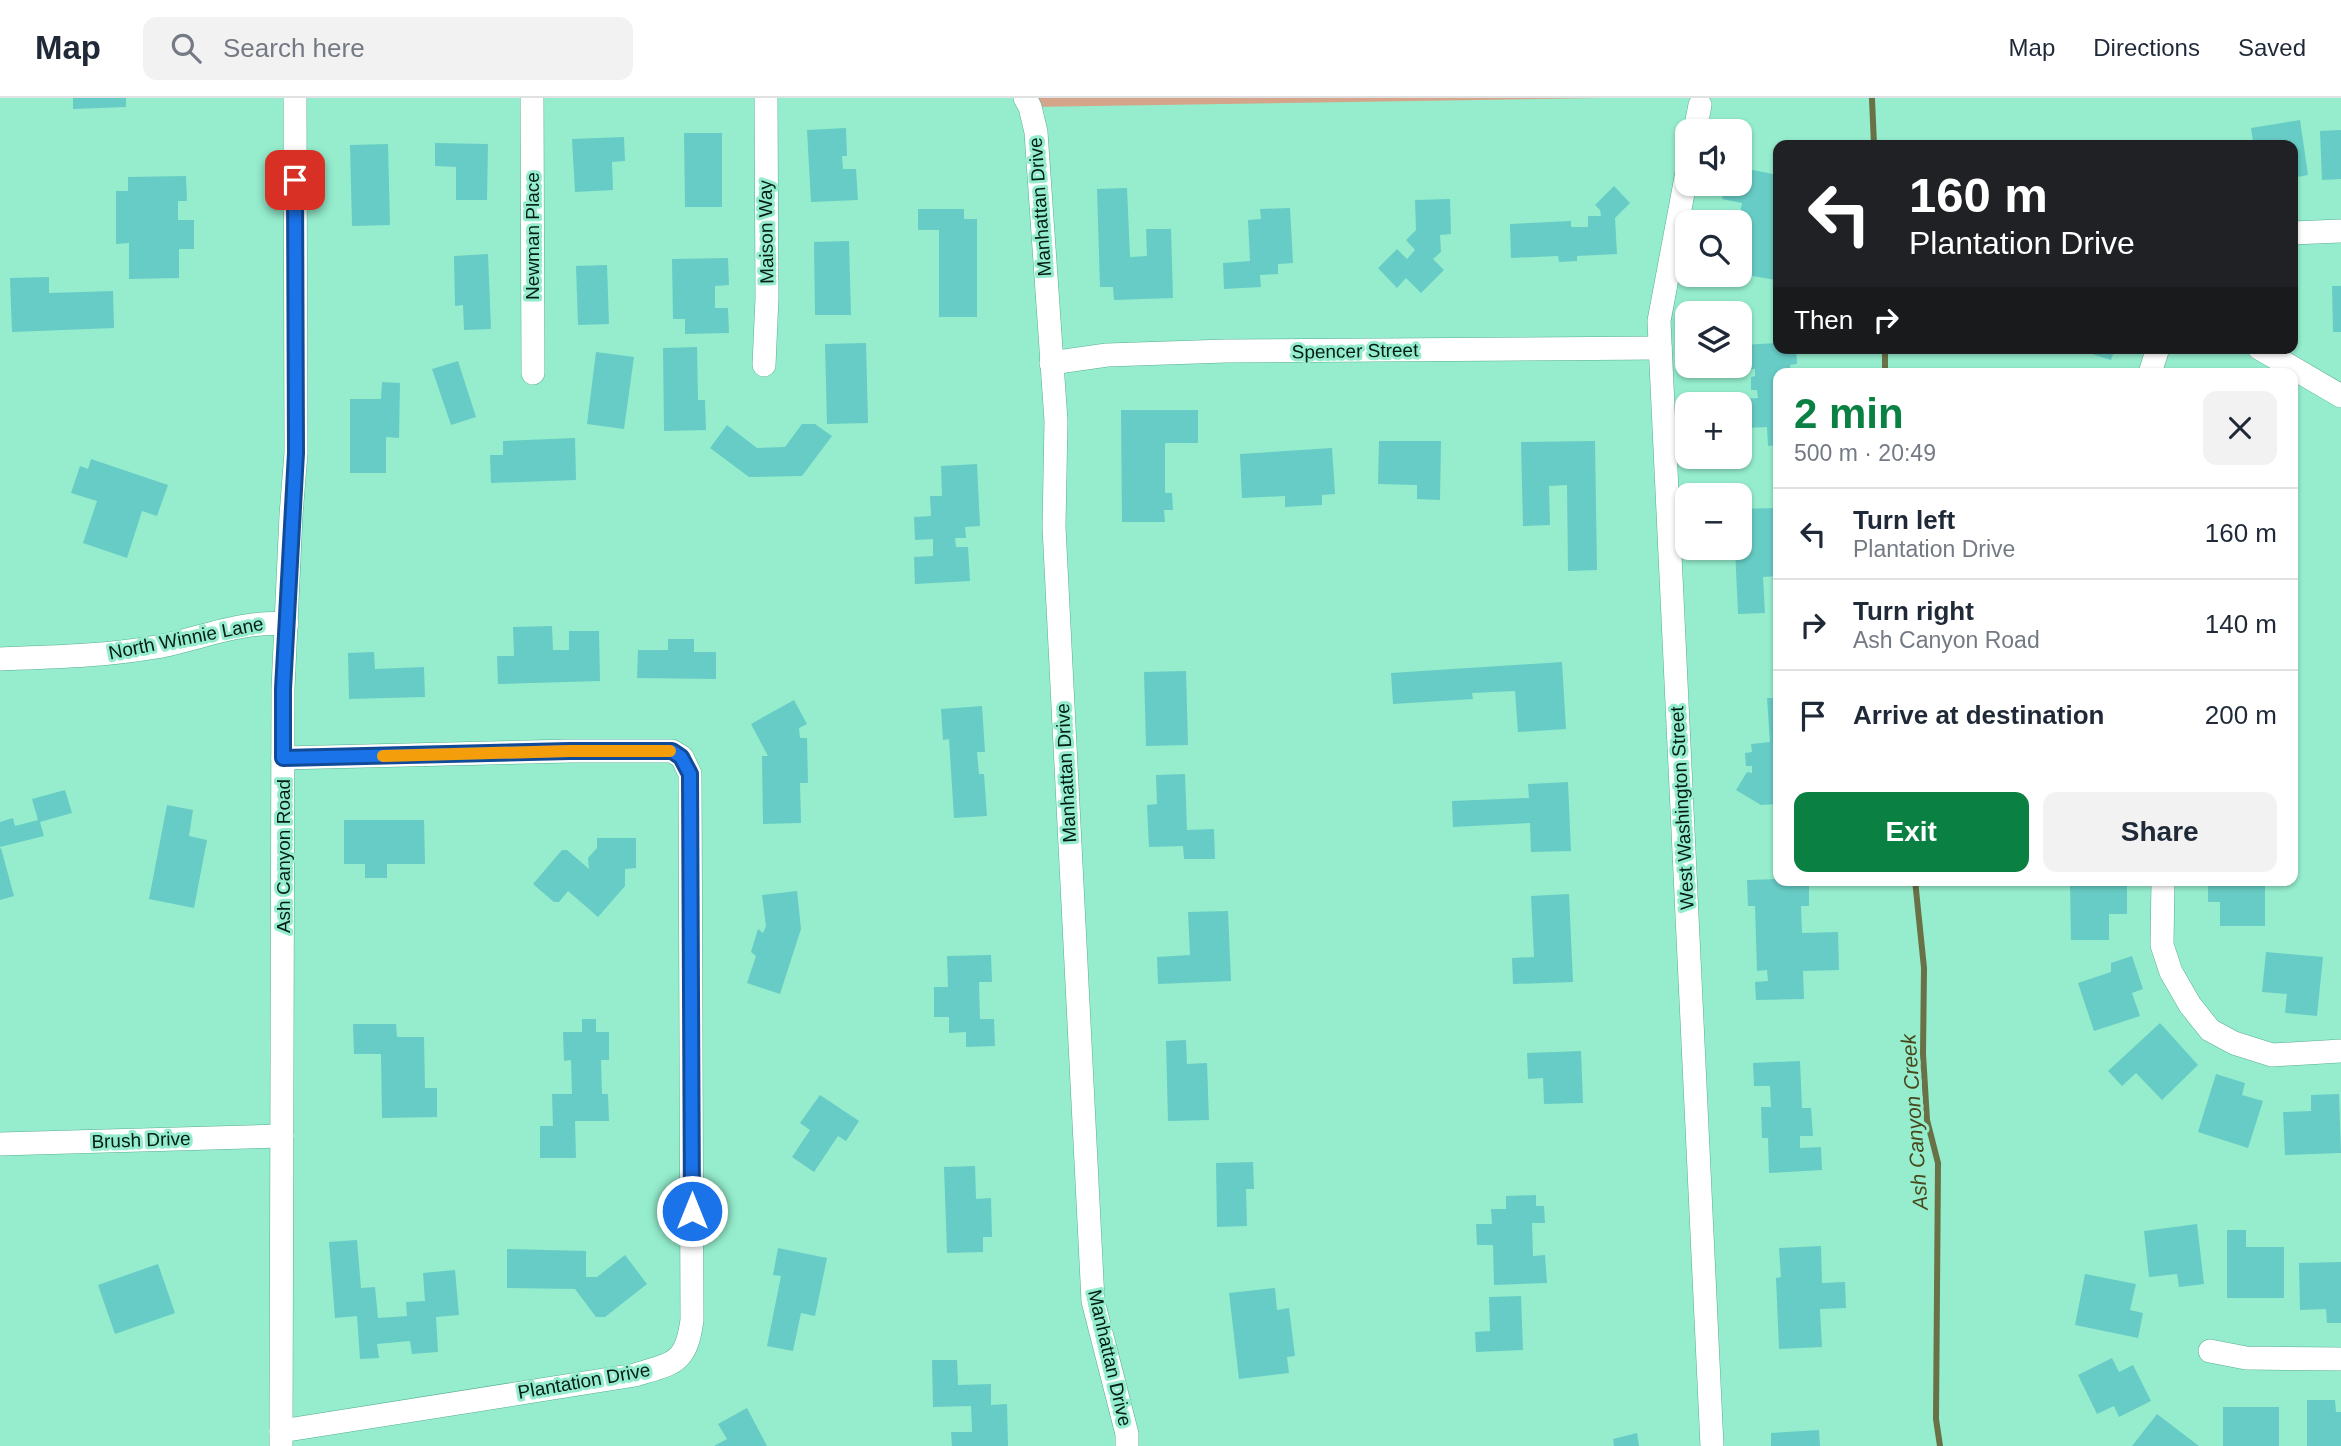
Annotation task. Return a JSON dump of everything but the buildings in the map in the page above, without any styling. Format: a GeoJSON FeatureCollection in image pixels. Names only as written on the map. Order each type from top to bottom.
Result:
{"type":"FeatureCollection","features":[{"type":"Feature","properties":{"kind":"street","name":"Ash Canyon Road"},"geometry":{"type":"LineString","coordinates":[[281,1439],[283,689],[296,453],[295,98]]}},
{"type":"Feature","properties":{"kind":"street","name":"Newman Place"},"geometry":{"type":"LineString","coordinates":[[532,98],[533,373]]}},
{"type":"Feature","properties":{"kind":"street","name":"Maison Way"},"geometry":{"type":"LineString","coordinates":[[764,365],[767,298],[766,98]]}},
{"type":"Feature","properties":{"kind":"street","name":"Manhattan Drive"},"geometry":{"type":"LineString","coordinates":[[1025,98],[1036,132],[1056,421],[1055,527],[1059,623],[1093,1301],[1122,1410],[1127,1446]]}},
{"type":"Feature","properties":{"kind":"street"},"geometry":{"type":"LineString","coordinates":[[1697,119],[1700,105]]}},
{"type":"Feature","properties":{"kind":"street","name":"West Washington Street"},"geometry":{"type":"LineString","coordinates":[[1682,196],[1659,321],[1712,1446]]}},
{"type":"Feature","properties":{"kind":"street"},"geometry":{"type":"LineString","coordinates":[[2298,233],[2341,230]]}},
{"type":"Feature","properties":{"kind":"street","name":"Spencer Street"},"geometry":{"type":"LineString","coordinates":[[1051,363],[1107,355],[1226,351],[1660,348]]}},
{"type":"Feature","properties":{"kind":"street"},"geometry":{"type":"LineString","coordinates":[[2269,354],[2293,368]]}},
{"type":"Feature","properties":{"kind":"street"},"geometry":{"type":"LineString","coordinates":[[2298,371],[2341,396]]}},
{"type":"Feature","properties":{"kind":"street","name":"North Winnie Lane"},"geometry":{"type":"LineString","coordinates":[[0,659],[108,654],[157,647],[205,633],[265,622],[287,624]]}},
{"type":"Feature","properties":{"kind":"street","name":"Plantation Drive"},"geometry":{"type":"LineString","coordinates":[[281,1439],[635,1375],[677,1360],[688,1346],[692,1320],[690,774],[681,757],[672,751],[570,751],[283,758]]}},
{"type":"Feature","properties":{"kind":"street"},"geometry":{"type":"LineString","coordinates":[[2163,886],[2162,945],[2171,972],[2190,1005],[2210,1030],[2234,1043],[2272,1055],[2341,1051]]}},
{"type":"Feature","properties":{"kind":"street","name":"Brush Drive"},"geometry":{"type":"LineString","coordinates":[[0,1144],[282,1136]]}},
{"type":"Feature","properties":{"kind":"street"},"geometry":{"type":"LineString","coordinates":[[2210,1351],[2246,1358],[2341,1359]]}},
{"type":"Feature","properties":{"kind":"shaded area"},"geometry":{"type":"Polygon","coordinates":[[[1022,98],[1600,98],[1030,107],[1022,98]]]}},
{"type":"Feature","properties":{"kind":"waterway","name":"Ash Canyon Creek"},"geometry":{"type":"LineString","coordinates":[[1872,99],[1874,140]]}},
{"type":"Feature","properties":{"kind":"waterway","name":"Ash Canyon Creek"},"geometry":{"type":"LineString","coordinates":[[1885,354],[1885,368]]}},
{"type":"Feature","properties":{"kind":"waterway","name":"Ash Canyon Creek"},"geometry":{"type":"LineString","coordinates":[[1916,886],[1924,968],[1923,1054],[1927,1120],[1938,1163],[1936,1419],[1940,1446]]}},
{"type":"Feature","properties":{"kind":"slow traffic"},"geometry":{"type":"LineString","coordinates":[[383,756],[670,751]]}},
{"type":"Feature","properties":{"kind":"route"},"geometry":{"type":"LineString","coordinates":[[295,180],[296,453],[283,689],[283,758],[570,751],[672,751],[681,757],[690,774],[692,1211]]}}]}
